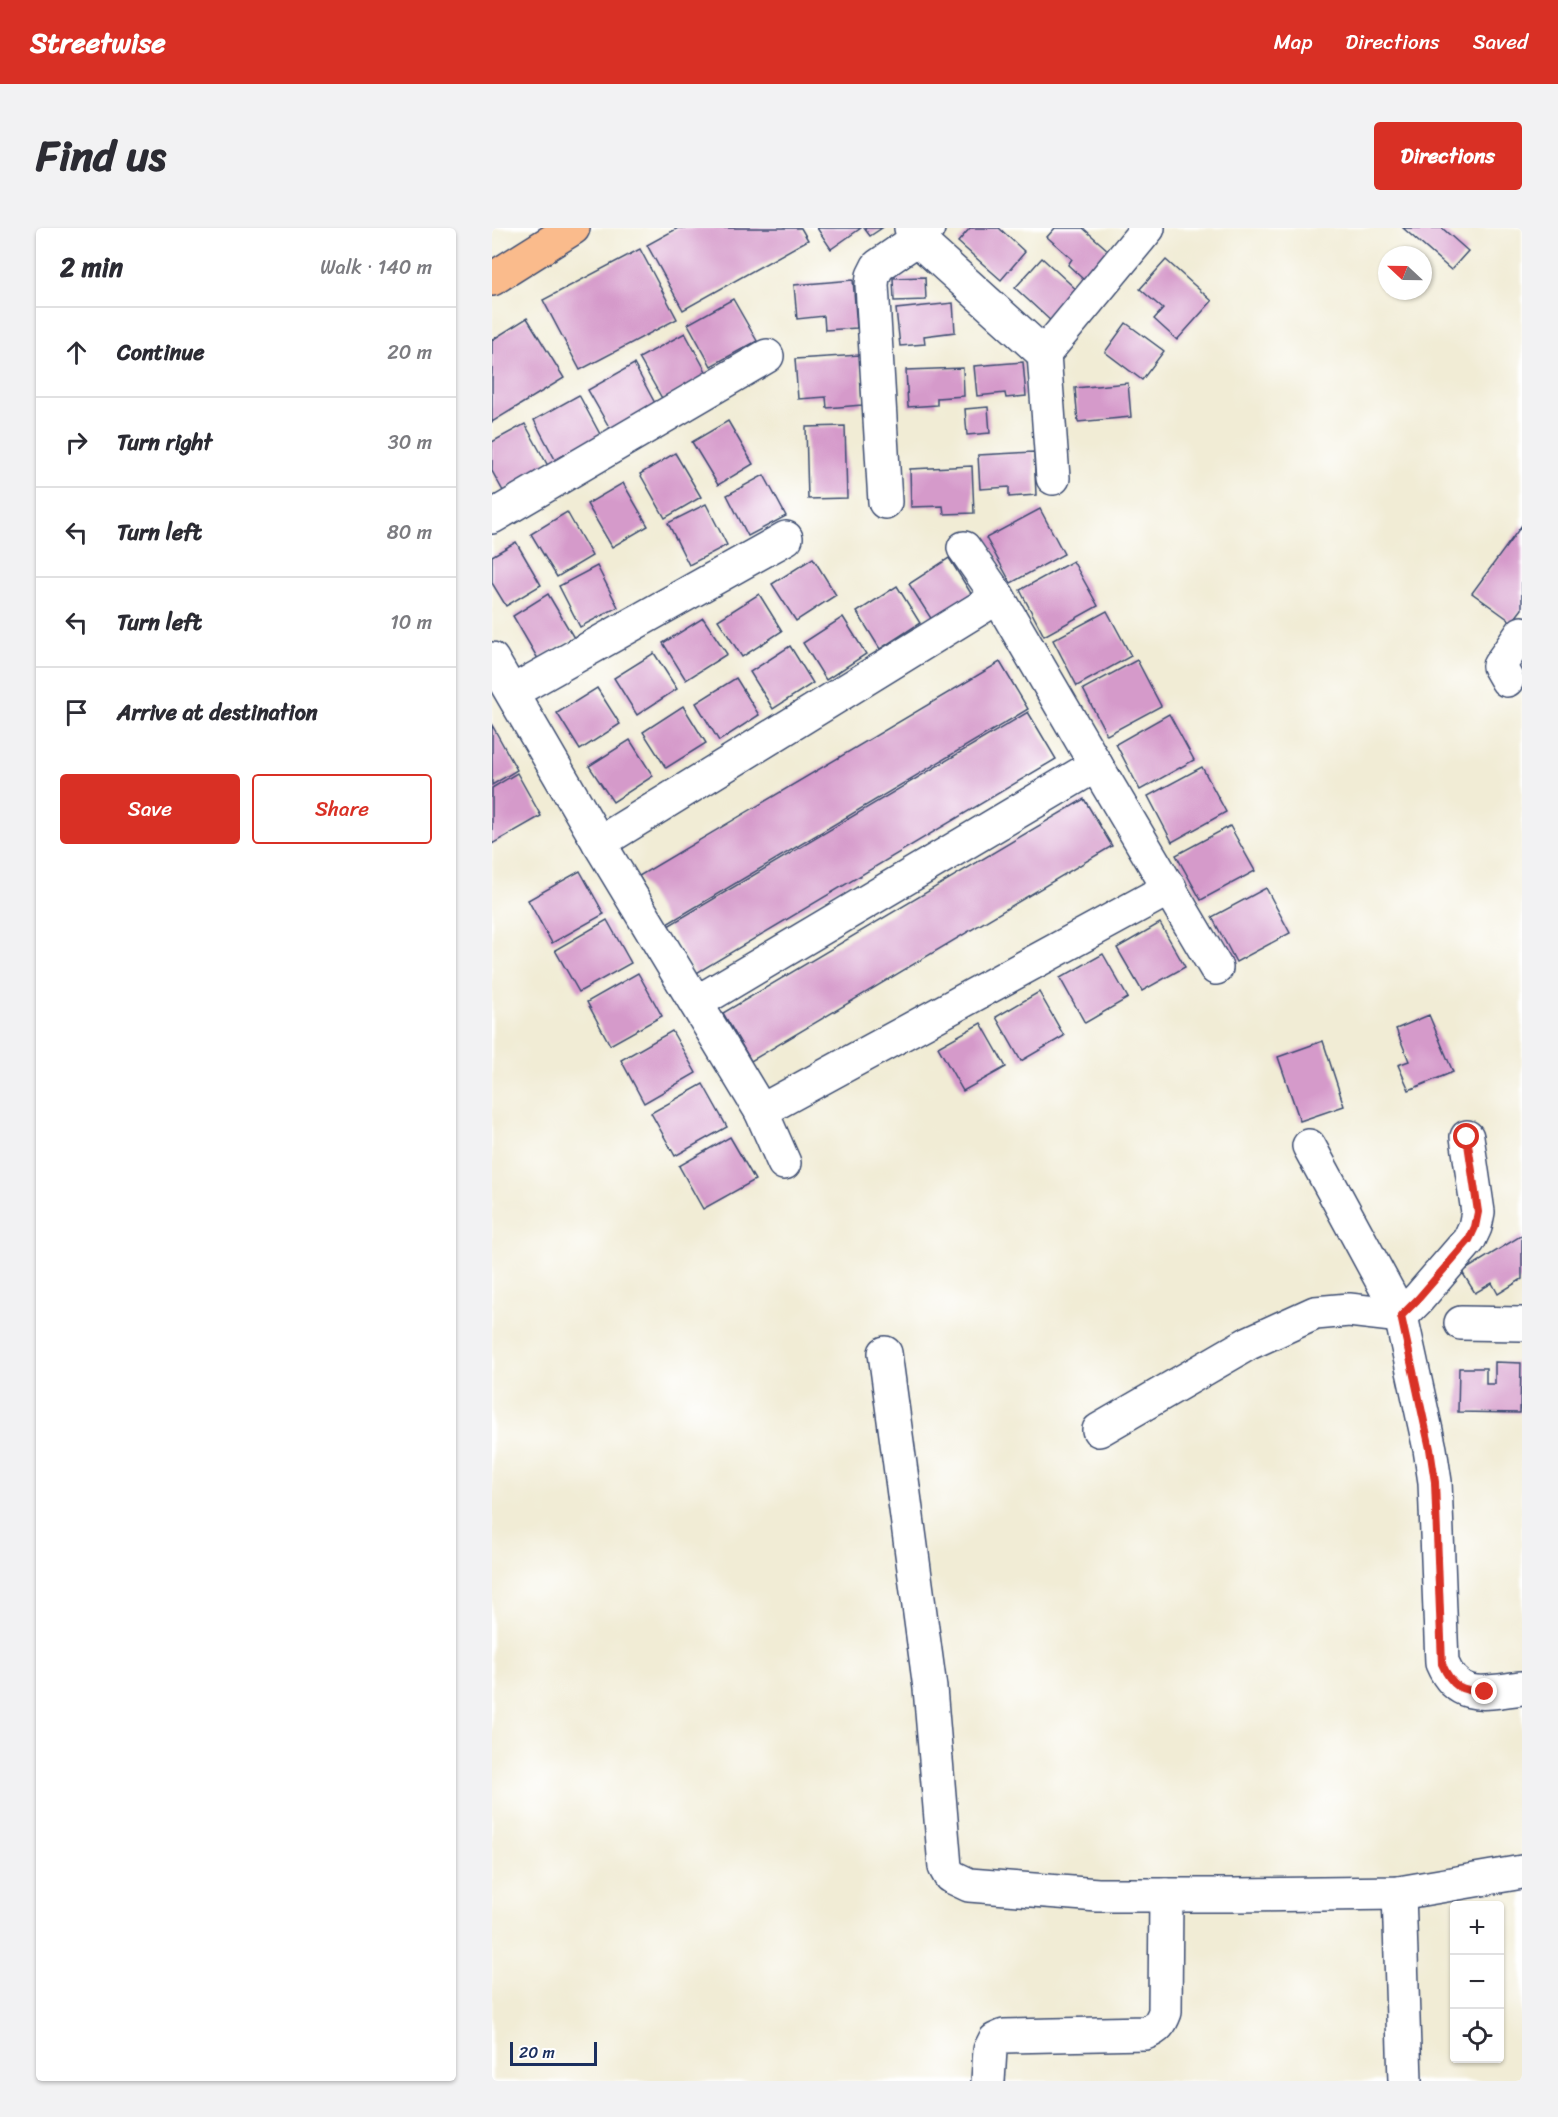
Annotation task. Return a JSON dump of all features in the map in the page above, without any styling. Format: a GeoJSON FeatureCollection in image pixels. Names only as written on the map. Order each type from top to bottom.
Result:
{"type":"FeatureCollection","features":[{"type":"Feature","properties":{"kind":"main road"},"geometry":{"type":"LineString","coordinates":[[492,279],[573,228]]}},
{"type":"Feature","properties":{"kind":"street"},"geometry":{"type":"LineString","coordinates":[[1044,354],[1148,228]]}},
{"type":"Feature","properties":{"kind":"street"},"geometry":{"type":"LineString","coordinates":[[885,502],[873,276],[878,266],[919,232],[1044,354],[1053,478]]}},
{"type":"Feature","properties":{"kind":"street"},"geometry":{"type":"LineString","coordinates":[[492,516],[767,356]]}},
{"type":"Feature","properties":{"kind":"street"},"geometry":{"type":"LineString","coordinates":[[512,692],[786,538]]}},
{"type":"Feature","properties":{"kind":"street"},"geometry":{"type":"LineString","coordinates":[[964,548],[998,597],[1216,968]]}},
{"type":"Feature","properties":{"kind":"street"},"geometry":{"type":"LineString","coordinates":[[599,843],[998,597]]}},
{"type":"Feature","properties":{"kind":"street"},"geometry":{"type":"LineString","coordinates":[[1507,680],[1499,666],[1522,633]]}},
{"type":"Feature","properties":{"kind":"street"},"geometry":{"type":"LineString","coordinates":[[492,659],[599,843],[761,1111],[784,1163]]}},
{"type":"Feature","properties":{"kind":"street"},"geometry":{"type":"LineString","coordinates":[[696,1003],[1096,765]]}},
{"type":"Feature","properties":{"kind":"street"},"geometry":{"type":"LineString","coordinates":[[761,1111],[1170,888]]}},
{"type":"Feature","properties":{"kind":"street"},"geometry":{"type":"LineString","coordinates":[[1401,1316],[1469,1240],[1475,1227],[1478,1212],[1467,1137]]}},
{"type":"Feature","properties":{"kind":"street"},"geometry":{"type":"LineString","coordinates":[[1309,1146],[1401,1316],[1435,1482],[1442,1664],[1448,1678],[1456,1686],[1469,1692],[1522,1688]]}},
{"type":"Feature","properties":{"kind":"street"},"geometry":{"type":"LineString","coordinates":[[1099,1430],[1249,1343],[1315,1313],[1349,1310],[1401,1316]]}},
{"type":"Feature","properties":{"kind":"street"},"geometry":{"type":"LineString","coordinates":[[1461,1323],[1522,1324]]}},
{"type":"Feature","properties":{"kind":"street"},"geometry":{"type":"LineString","coordinates":[[885,1353],[930,1688],[945,1867],[950,1876],[969,1885],[1098,1895],[1166,1895],[1399,1893],[1522,1872]]}},
{"type":"Feature","properties":{"kind":"street"},"geometry":{"type":"LineString","coordinates":[[1399,1893],[1406,2081]]}},
{"type":"Feature","properties":{"kind":"street"},"geometry":{"type":"LineString","coordinates":[[988,2081],[990,2050],[995,2040],[1004,2036],[1145,2033],[1154,2030],[1162,2022],[1165,2012],[1166,1895]]}},
{"type":"Feature","properties":{"kind":"building"},"geometry":{"type":"Polygon","coordinates":[[[678,228],[801,228],[808,240],[683,310],[647,245],[678,228]]]}},
{"type":"Feature","properties":{"kind":"building"},"geometry":{"type":"Polygon","coordinates":[[[817,228],[861,228],[831,249],[817,228]]]}},
{"type":"Feature","properties":{"kind":"building"},"geometry":{"type":"Polygon","coordinates":[[[864,228],[882,228],[870,236],[864,228]]]}},
{"type":"Feature","properties":{"kind":"building"},"geometry":{"type":"Polygon","coordinates":[[[970,228],[999,228],[1025,252],[1001,280],[958,242],[970,228]]]}},
{"type":"Feature","properties":{"kind":"building"},"geometry":{"type":"Polygon","coordinates":[[[1055,228],[1083,228],[1109,251],[1084,280],[1068,265],[1072,259],[1047,237],[1055,228]]]}},
{"type":"Feature","properties":{"kind":"building"},"geometry":{"type":"Polygon","coordinates":[[[1403,228],[1442,228],[1468,251],[1451,270],[1432,253],[1432,246],[1424,246],[1403,228]]]}},
{"type":"Feature","properties":{"kind":"building"},"geometry":{"type":"Polygon","coordinates":[[[640,249],[677,319],[580,370],[543,300],[640,249]]]}},
{"type":"Feature","properties":{"kind":"building"},"geometry":{"type":"Polygon","coordinates":[[[1042,258],[1079,292],[1052,322],[1015,288],[1042,258]]]}},
{"type":"Feature","properties":{"kind":"building"},"geometry":{"type":"Polygon","coordinates":[[[1166,260],[1212,301],[1177,340],[1154,319],[1163,309],[1140,289],[1166,260]]]}},
{"type":"Feature","properties":{"kind":"building"},"geometry":{"type":"Polygon","coordinates":[[[925,277],[926,300],[894,301],[893,278],[925,277]]]}},
{"type":"Feature","properties":{"kind":"building"},"geometry":{"type":"Polygon","coordinates":[[[853,280],[857,328],[825,330],[824,316],[797,319],[794,285],[853,280]]]}},
{"type":"Feature","properties":{"kind":"building"},"geometry":{"type":"Polygon","coordinates":[[[733,299],[757,341],[711,366],[688,324],[733,299]]]}},
{"type":"Feature","properties":{"kind":"building"},"geometry":{"type":"Polygon","coordinates":[[[953,303],[955,332],[924,336],[925,344],[900,346],[896,309],[953,303]]]}},
{"type":"Feature","properties":{"kind":"building"},"geometry":{"type":"Polygon","coordinates":[[[527,318],[564,378],[492,422],[492,340],[527,318]]]}},
{"type":"Feature","properties":{"kind":"building"},"geometry":{"type":"Polygon","coordinates":[[[1126,323],[1164,351],[1142,380],[1105,352],[1126,323]]]}},
{"type":"Feature","properties":{"kind":"building"},"geometry":{"type":"Polygon","coordinates":[[[685,333],[708,375],[663,400],[639,358],[685,333]]]}},
{"type":"Feature","properties":{"kind":"building"},"geometry":{"type":"Polygon","coordinates":[[[860,355],[862,405],[827,408],[826,397],[798,399],[795,359],[860,355]]]}},
{"type":"Feature","properties":{"kind":"building"},"geometry":{"type":"Polygon","coordinates":[[[1023,362],[1026,396],[1006,398],[1005,393],[977,396],[974,366],[1023,362]]]}},
{"type":"Feature","properties":{"kind":"building"},"geometry":{"type":"Polygon","coordinates":[[[634,364],[657,407],[612,432],[588,390],[634,364]]]}},
{"type":"Feature","properties":{"kind":"building"},"geometry":{"type":"Polygon","coordinates":[[[963,368],[964,396],[937,398],[937,405],[908,407],[906,370],[963,368]]]}},
{"type":"Feature","properties":{"kind":"building"},"geometry":{"type":"Polygon","coordinates":[[[1128,383],[1131,417],[1078,422],[1075,388],[1128,383]]]}},
{"type":"Feature","properties":{"kind":"building"},"geometry":{"type":"Polygon","coordinates":[[[579,395],[602,438],[557,463],[534,420],[579,395]]]}},
{"type":"Feature","properties":{"kind":"building"},"geometry":{"type":"Polygon","coordinates":[[[988,407],[990,433],[967,435],[965,409],[988,407]]]}},
{"type":"Feature","properties":{"kind":"building"},"geometry":{"type":"Polygon","coordinates":[[[728,421],[753,464],[718,485],[692,442],[728,421]]]}},
{"type":"Feature","properties":{"kind":"building"},"geometry":{"type":"Polygon","coordinates":[[[525,424],[548,466],[503,491],[492,471],[492,442],[525,424]]]}},
{"type":"Feature","properties":{"kind":"building"},"geometry":{"type":"Polygon","coordinates":[[[845,426],[847,498],[808,499],[806,427],[845,426]]]}},
{"type":"Feature","properties":{"kind":"building"},"geometry":{"type":"Polygon","coordinates":[[[1034,452],[1036,495],[1009,497],[1009,487],[980,489],[978,455],[1034,452]]]}},
{"type":"Feature","properties":{"kind":"building"},"geometry":{"type":"Polygon","coordinates":[[[675,453],[701,497],[665,518],[640,474],[675,453]]]}},
{"type":"Feature","properties":{"kind":"building"},"geometry":{"type":"Polygon","coordinates":[[[972,466],[974,513],[944,514],[943,506],[911,507],[910,469],[972,466]]]}},
{"type":"Feature","properties":{"kind":"building"},"geometry":{"type":"Polygon","coordinates":[[[764,475],[786,516],[748,536],[727,495],[764,475]]]}},
{"type":"Feature","properties":{"kind":"building"},"geometry":{"type":"Polygon","coordinates":[[[623,483],[648,526],[612,547],[587,504],[623,483]]]}},
{"type":"Feature","properties":{"kind":"building"},"geometry":{"type":"Polygon","coordinates":[[[706,504],[727,545],[689,565],[668,523],[706,504]]]}},
{"type":"Feature","properties":{"kind":"building"},"geometry":{"type":"Polygon","coordinates":[[[1040,509],[1064,554],[1011,583],[986,538],[1040,509]]]}},
{"type":"Feature","properties":{"kind":"building"},"geometry":{"type":"Polygon","coordinates":[[[567,512],[592,556],[557,577],[531,534],[567,512]]]}},
{"type":"Feature","properties":{"kind":"building"},"geometry":{"type":"Polygon","coordinates":[[[1522,525],[1522,609],[1512,622],[1472,593],[1522,525]]]}},
{"type":"Feature","properties":{"kind":"building"},"geometry":{"type":"Polygon","coordinates":[[[516,542],[541,585],[506,606],[492,583],[492,556],[516,542]]]}},
{"type":"Feature","properties":{"kind":"building"},"geometry":{"type":"Polygon","coordinates":[[[813,558],[836,595],[796,621],[772,584],[813,558]]]}},
{"type":"Feature","properties":{"kind":"building"},"geometry":{"type":"Polygon","coordinates":[[[949,558],[972,595],[932,620],[909,584],[949,558]]]}},
{"type":"Feature","properties":{"kind":"building"},"geometry":{"type":"Polygon","coordinates":[[[1073,561],[1098,606],[1044,636],[1020,590],[1073,561]]]}},
{"type":"Feature","properties":{"kind":"building"},"geometry":{"type":"Polygon","coordinates":[[[597,566],[618,607],[580,627],[559,586],[597,566]]]}},
{"type":"Feature","properties":{"kind":"building"},"geometry":{"type":"Polygon","coordinates":[[[897,586],[920,623],[880,649],[857,612],[897,586]]]}},
{"type":"Feature","properties":{"kind":"building"},"geometry":{"type":"Polygon","coordinates":[[[548,594],[574,638],[538,659],[513,616],[548,594]]]}},
{"type":"Feature","properties":{"kind":"building"},"geometry":{"type":"Polygon","coordinates":[[[759,594],[782,631],[742,657],[718,620],[759,594]]]}},
{"type":"Feature","properties":{"kind":"building"},"geometry":{"type":"Polygon","coordinates":[[[1107,611],[1131,656],[1077,686],[1053,640],[1107,611]]]}},
{"type":"Feature","properties":{"kind":"building"},"geometry":{"type":"Polygon","coordinates":[[[843,617],[866,654],[826,680],[803,643],[843,617]]]}},
{"type":"Feature","properties":{"kind":"building"},"geometry":{"type":"Polygon","coordinates":[[[703,618],[727,654],[686,680],[663,643],[703,618]]]}},
{"type":"Feature","properties":{"kind":"building"},"geometry":{"type":"Polygon","coordinates":[[[790,646],[813,683],[773,709],[750,672],[790,646]]]}},
{"type":"Feature","properties":{"kind":"building"},"geometry":{"type":"Polygon","coordinates":[[[654,653],[677,689],[637,715],[614,678],[654,653]]]}},
{"type":"Feature","properties":{"kind":"building"},"geometry":{"type":"Polygon","coordinates":[[[1137,660],[1161,706],[1107,735],[1083,689],[1137,660]]]}},
{"type":"Feature","properties":{"kind":"building"},"geometry":{"type":"Polygon","coordinates":[[[1000,662],[1028,709],[667,924],[639,876],[1000,662]]]}},
{"type":"Feature","properties":{"kind":"building"},"geometry":{"type":"Polygon","coordinates":[[[736,678],[759,715],[719,741],[696,703],[736,678]]]}},
{"type":"Feature","properties":{"kind":"building"},"geometry":{"type":"Polygon","coordinates":[[[597,688],[620,724],[580,750],[557,713],[597,688]]]}},
{"type":"Feature","properties":{"kind":"building"},"geometry":{"type":"Polygon","coordinates":[[[683,706],[706,743],[666,768],[643,732],[683,706]]]}},
{"type":"Feature","properties":{"kind":"building"},"geometry":{"type":"Polygon","coordinates":[[[1028,712],[1056,759],[695,974],[668,926],[1028,712]]]}},
{"type":"Feature","properties":{"kind":"building"},"geometry":{"type":"Polygon","coordinates":[[[1169,714],[1194,760],[1140,790],[1116,744],[1169,714]]]}},
{"type":"Feature","properties":{"kind":"building"},"geometry":{"type":"Polygon","coordinates":[[[492,725],[517,770],[492,785],[492,725]]]}},
{"type":"Feature","properties":{"kind":"building"},"geometry":{"type":"Polygon","coordinates":[[[630,740],[653,776],[613,802],[589,766],[630,740]]]}},
{"type":"Feature","properties":{"kind":"building"},"geometry":{"type":"Polygon","coordinates":[[[1202,767],[1226,812],[1172,842],[1148,796],[1202,767]]]}},
{"type":"Feature","properties":{"kind":"building"},"geometry":{"type":"Polygon","coordinates":[[[517,773],[541,816],[492,844],[492,788],[517,773]]]}},
{"type":"Feature","properties":{"kind":"building"},"geometry":{"type":"Polygon","coordinates":[[[1084,799],[1112,846],[751,1061],[723,1013],[1084,799]]]}},
{"type":"Feature","properties":{"kind":"building"},"geometry":{"type":"Polygon","coordinates":[[[1230,826],[1255,871],[1201,900],[1176,855],[1230,826]]]}},
{"type":"Feature","properties":{"kind":"building"},"geometry":{"type":"Polygon","coordinates":[[[580,871],[604,914],[552,943],[528,900],[580,871]]]}},
{"type":"Feature","properties":{"kind":"building"},"geometry":{"type":"Polygon","coordinates":[[[1266,888],[1290,933],[1236,962],[1212,917],[1266,888]]]}},
{"type":"Feature","properties":{"kind":"building"},"geometry":{"type":"Polygon","coordinates":[[[607,920],[631,963],[579,992],[555,950],[607,920]]]}},
{"type":"Feature","properties":{"kind":"building"},"geometry":{"type":"Polygon","coordinates":[[[1160,923],[1185,967],[1142,991],[1117,948],[1160,923]]]}},
{"type":"Feature","properties":{"kind":"building"},"geometry":{"type":"Polygon","coordinates":[[[1103,954],[1128,998],[1085,1023],[1060,978],[1103,954]]]}},
{"type":"Feature","properties":{"kind":"building"},"geometry":{"type":"Polygon","coordinates":[[[638,973],[662,1016],[610,1045],[587,1002],[638,973]]]}},
{"type":"Feature","properties":{"kind":"building"},"geometry":{"type":"Polygon","coordinates":[[[1039,992],[1064,1036],[1021,1061],[996,1017],[1039,992]]]}},
{"type":"Feature","properties":{"kind":"building"},"geometry":{"type":"Polygon","coordinates":[[[1429,1015],[1453,1072],[1409,1090],[1398,1065],[1409,1061],[1396,1029],[1429,1015]]]}},
{"type":"Feature","properties":{"kind":"building"},"geometry":{"type":"Polygon","coordinates":[[[981,1023],[1006,1067],[963,1091],[938,1047],[981,1023]]]}},
{"type":"Feature","properties":{"kind":"building"},"geometry":{"type":"Polygon","coordinates":[[[672,1031],[696,1073],[644,1103],[621,1060],[672,1031]]]}},
{"type":"Feature","properties":{"kind":"building"},"geometry":{"type":"Polygon","coordinates":[[[1323,1041],[1344,1106],[1300,1121],[1278,1057],[1323,1041]]]}},
{"type":"Feature","properties":{"kind":"building"},"geometry":{"type":"Polygon","coordinates":[[[703,1084],[727,1127],[675,1156],[651,1113],[703,1084]]]}},
{"type":"Feature","properties":{"kind":"building"},"geometry":{"type":"Polygon","coordinates":[[[730,1137],[755,1180],[703,1209],[679,1166],[730,1137]]]}},
{"type":"Feature","properties":{"kind":"building"},"geometry":{"type":"Polygon","coordinates":[[[1522,1235],[1522,1279],[1498,1294],[1492,1283],[1475,1293],[1462,1272],[1522,1235]]]}},
{"type":"Feature","properties":{"kind":"building"},"geometry":{"type":"Polygon","coordinates":[[[1495,1362],[1521,1363],[1520,1413],[1458,1412],[1459,1368],[1486,1368],[1486,1384],[1495,1384],[1495,1362]]]}},
{"type":"Feature","properties":{"kind":"route"},"geometry":{"type":"LineString","coordinates":[[1467,1137],[1478,1212],[1475,1227],[1469,1240],[1401,1316],[1435,1482],[1442,1664],[1448,1678],[1456,1686],[1469,1692],[1485,1692]]}}]}
